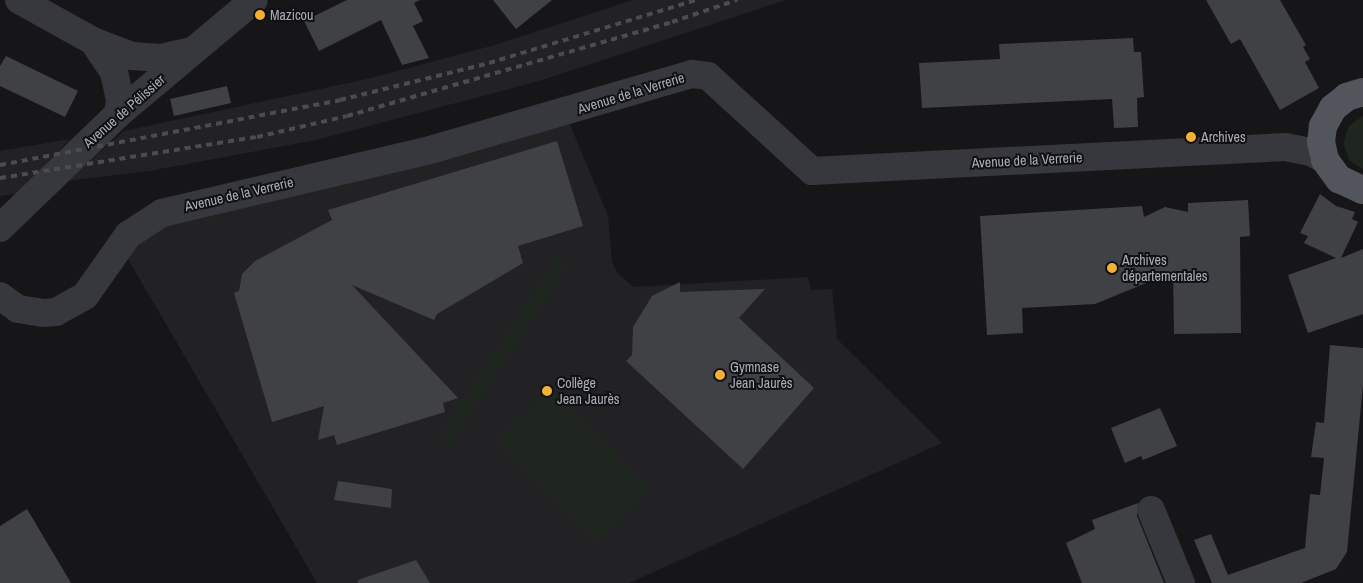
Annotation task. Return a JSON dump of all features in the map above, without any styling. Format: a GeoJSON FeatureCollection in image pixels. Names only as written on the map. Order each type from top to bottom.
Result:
{"type":"FeatureCollection","features":[{"type":"Feature","properties":{"kind":"main road"},"geometry":{"type":"LineString","coordinates":[[1363,92],[1347,97],[1333,108],[1323,126],[1321,142],[1325,160],[1339,179],[1363,190]]}},
{"type":"Feature","properties":{"kind":"street"},"geometry":{"type":"LineString","coordinates":[[20,0],[93,41],[132,56],[161,58],[193,51]]}},
{"type":"Feature","properties":{"kind":"street","name":"Avenue de Pélissier"},"geometry":{"type":"LineString","coordinates":[[0,228],[118,114],[254,0]]}},
{"type":"Feature","properties":{"kind":"street"},"geometry":{"type":"LineString","coordinates":[[93,41],[114,72],[120,101],[118,114]]}},
{"type":"Feature","properties":{"kind":"street","name":"Avenue de la Verrerie"},"geometry":{"type":"LineString","coordinates":[[0,296],[18,309],[56,312],[85,296],[128,235],[162,213],[430,150],[692,74],[708,76],[812,170],[1286,147],[1310,152],[1325,160]]}},
{"type":"Feature","properties":{"kind":"street","name":"Avenue de la Verrerie"},"geometry":{"type":"LineString","coordinates":[[1286,147],[1323,126]]}},
{"type":"Feature","properties":{"kind":"street"},"geometry":{"type":"LineString","coordinates":[[1151,510],[1181,583]]}},
{"type":"Feature","properties":{"kind":"shaded area"},"geometry":{"type":"Polygon","coordinates":[[[633,0],[786,0],[539,81],[316,140],[149,171],[67,181],[124,131],[367,79],[495,45],[633,0]]]}},
{"type":"Feature","properties":{"kind":"shaded area"},"geometry":{"type":"Polygon","coordinates":[[[1363,116],[1363,169],[1350,161],[1343,144],[1349,126],[1363,116]]]}},
{"type":"Feature","properties":{"kind":"shaded area","name":"Collège Jean Jaurès"},"geometry":{"type":"Polygon","coordinates":[[[569,122],[608,216],[612,262],[618,274],[634,287],[808,277],[811,290],[832,289],[837,339],[942,443],[629,583],[317,583],[128,259],[144,235],[186,215],[569,122]]]}},
{"type":"Feature","properties":{"kind":"shaded area"},"geometry":{"type":"Polygon","coordinates":[[[70,139],[19,193],[0,196],[0,151],[70,139]]]}},
{"type":"Feature","properties":{"kind":"shaded area"},"geometry":{"type":"Polygon","coordinates":[[[556,258],[567,266],[451,444],[439,437],[556,258]]]}},
{"type":"Feature","properties":{"kind":"shaded area"},"geometry":{"type":"Polygon","coordinates":[[[551,387],[651,490],[597,543],[497,440],[551,387]]]}},
{"type":"Feature","properties":{"kind":"building"},"geometry":{"type":"Polygon","coordinates":[[[347,0],[420,0],[414,3],[423,21],[413,26],[429,58],[402,65],[381,20],[319,51],[304,21],[347,0]]]}},
{"type":"Feature","properties":{"kind":"building"},"geometry":{"type":"Polygon","coordinates":[[[493,0],[552,0],[516,29],[493,0]]]}},
{"type":"Feature","properties":{"kind":"building"},"geometry":{"type":"Polygon","coordinates":[[[1206,0],[1280,0],[1306,45],[1303,47],[1310,59],[1305,62],[1319,88],[1280,110],[1240,39],[1231,44],[1206,0]]]}},
{"type":"Feature","properties":{"kind":"building"},"geometry":{"type":"Polygon","coordinates":[[[1133,38],[1134,52],[1141,52],[1144,97],[1137,98],[1138,127],[1114,128],[1112,99],[922,108],[919,63],[1000,59],[999,44],[1133,38]]]}},
{"type":"Feature","properties":{"kind":"building"},"geometry":{"type":"Polygon","coordinates":[[[6,56],[78,91],[65,117],[0,86],[0,66],[6,56]]]}},
{"type":"Feature","properties":{"kind":"building"},"geometry":{"type":"Polygon","coordinates":[[[227,86],[231,103],[174,116],[170,99],[227,86]]]}},
{"type":"Feature","properties":{"kind":"building"},"geometry":{"type":"Polygon","coordinates":[[[557,141],[583,226],[518,246],[523,263],[437,314],[434,320],[352,285],[458,398],[443,403],[445,412],[337,445],[334,435],[318,440],[324,406],[272,422],[234,293],[239,291],[242,274],[255,261],[332,220],[328,210],[557,141]]]}},
{"type":"Feature","properties":{"kind":"building"},"geometry":{"type":"Polygon","coordinates":[[[1320,194],[1336,206],[1355,212],[1352,219],[1358,222],[1341,258],[1363,249],[1363,314],[1308,333],[1288,275],[1336,258],[1304,243],[1308,236],[1300,233],[1320,194]]]}},
{"type":"Feature","properties":{"kind":"building","name":"Archives départementales"},"geometry":{"type":"Polygon","coordinates":[[[1248,200],[1250,236],[1240,237],[1241,333],[1174,334],[1173,272],[1095,304],[1022,308],[1023,333],[987,335],[980,216],[1142,206],[1144,217],[1165,207],[1188,212],[1188,203],[1248,200]]]}},
{"type":"Feature","properties":{"kind":"building","name":"Gymnase Jean Jaurès"},"geometry":{"type":"Polygon","coordinates":[[[680,282],[680,292],[765,289],[739,318],[814,388],[743,469],[626,361],[632,355],[633,327],[652,296],[680,282]]]}},
{"type":"Feature","properties":{"kind":"building"},"geometry":{"type":"Polygon","coordinates":[[[1330,345],[1363,348],[1363,385],[1347,552],[1336,569],[1301,583],[1212,583],[1194,540],[1211,534],[1228,575],[1305,548],[1310,494],[1320,495],[1324,458],[1311,457],[1316,422],[1324,423],[1330,345]]]}},
{"type":"Feature","properties":{"kind":"building"},"geometry":{"type":"Polygon","coordinates":[[[1160,408],[1177,446],[1143,460],[1141,456],[1125,463],[1111,428],[1160,408]]]}},
{"type":"Feature","properties":{"kind":"building"},"geometry":{"type":"Polygon","coordinates":[[[338,481],[392,489],[391,508],[334,500],[338,481]]]}},
{"type":"Feature","properties":{"kind":"building"},"geometry":{"type":"Polygon","coordinates":[[[1138,503],[1137,516],[1164,583],[1082,583],[1066,543],[1095,529],[1092,520],[1138,503]]]}},
{"type":"Feature","properties":{"kind":"building"},"geometry":{"type":"Polygon","coordinates":[[[27,509],[71,583],[0,583],[0,526],[27,509]]]}},
{"type":"Feature","properties":{"kind":"building"},"geometry":{"type":"Polygon","coordinates":[[[416,560],[430,583],[358,583],[358,580],[416,560]]]}},
{"type":"Feature","properties":{"kind":"railway"},"geometry":{"type":"LineString","coordinates":[[0,165],[340,100],[489,63],[696,0]]}},
{"type":"Feature","properties":{"kind":"railway"},"geometry":{"type":"LineString","coordinates":[[0,178],[257,137],[347,116],[672,22],[737,0]]}},
{"type":"Feature","properties":{"kind":"place","name":"Mazicou"},"geometry":{"type":"Point","coordinates":[260,15]}},
{"type":"Feature","properties":{"kind":"place","name":"Archives"},"geometry":{"type":"Point","coordinates":[1191,137]}},
{"type":"Feature","properties":{"kind":"place","name":"Archives départementales"},"geometry":{"type":"Point","coordinates":[1112,268]}},
{"type":"Feature","properties":{"kind":"place","name":"Gymnase Jean Jaurès"},"geometry":{"type":"Point","coordinates":[720,375]}},
{"type":"Feature","properties":{"kind":"place","name":"Collège Jean Jaurès"},"geometry":{"type":"Point","coordinates":[547,391]}}]}
